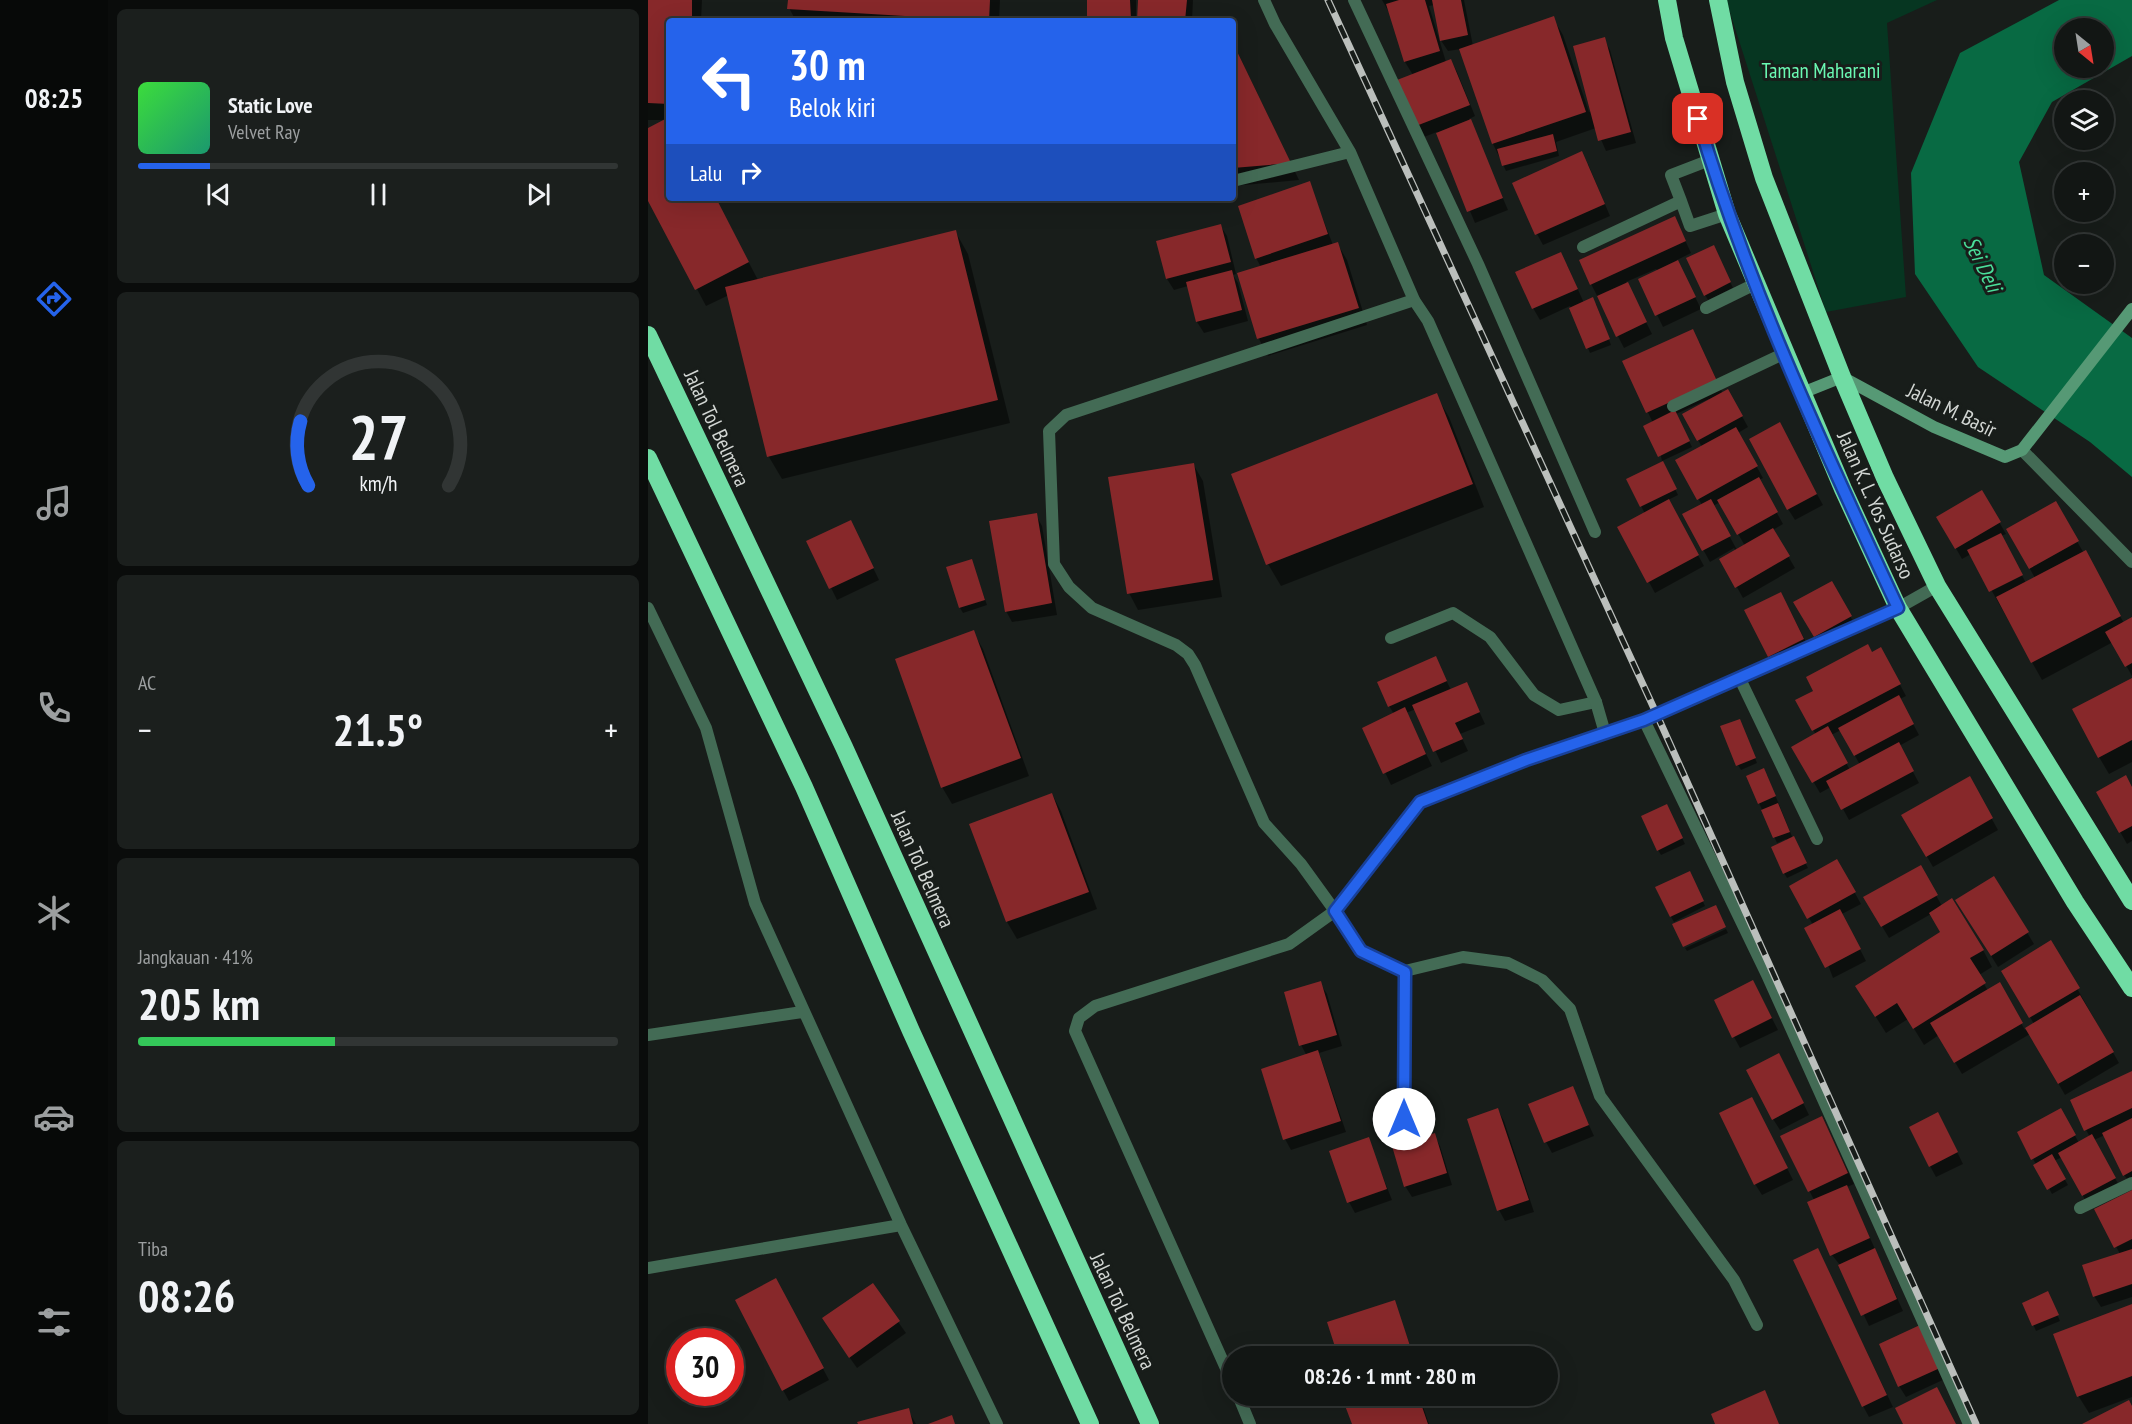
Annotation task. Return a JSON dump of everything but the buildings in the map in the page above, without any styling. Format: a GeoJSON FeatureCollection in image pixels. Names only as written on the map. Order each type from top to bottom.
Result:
{"type":"FeatureCollection","features":[{"type":"Feature","properties":{"kind":"highway","name":"Jalan K. L. Yos Sudarso"},"geometry":{"type":"LineString","coordinates":[[1667,0],[1674,38],[1727,214],[1802,393],[1898,608],[2074,902],[2132,988]]}},
{"type":"Feature","properties":{"kind":"highway","name":"Jalan K. L. Yos Sudarso"},"geometry":{"type":"LineString","coordinates":[[1718,0],[1735,82],[1764,177],[1842,377],[1885,478],[1937,586],[2132,901]]}},
{"type":"Feature","properties":{"kind":"highway","name":"Jalan Tol Belmera"},"geometry":{"type":"LineString","coordinates":[[648,335],[844,747],[1150,1424]]}},
{"type":"Feature","properties":{"kind":"highway"},"geometry":{"type":"LineString","coordinates":[[648,458],[804,787],[911,1031],[1090,1424]]}},
{"type":"Feature","properties":{"kind":"main road","name":"Jalan M. Basir"},"geometry":{"type":"LineString","coordinates":[[1842,377],[1934,427],[2005,457],[2022,450],[2132,309]]}},
{"type":"Feature","properties":{"kind":"main road"},"geometry":{"type":"LineString","coordinates":[[1802,393],[1842,377]]}},
{"type":"Feature","properties":{"kind":"street"},"geometry":{"type":"LineString","coordinates":[[1264,0],[1275,24],[1350,152],[1414,300],[1428,321],[1596,702],[1605,733]]}},
{"type":"Feature","properties":{"kind":"street"},"geometry":{"type":"LineString","coordinates":[[1354,0],[1478,264],[1595,532]]}},
{"type":"Feature","properties":{"kind":"street"},"geometry":{"type":"LineString","coordinates":[[1236,180],[1350,152]]}},
{"type":"Feature","properties":{"kind":"street"},"geometry":{"type":"LineString","coordinates":[[1710,160],[1671,175],[1690,226],[1727,214]]}},
{"type":"Feature","properties":{"kind":"street"},"geometry":{"type":"LineString","coordinates":[[1583,247],[1681,201]]}},
{"type":"Feature","properties":{"kind":"street"},"geometry":{"type":"LineString","coordinates":[[1706,308],[1755,284]]}},
{"type":"Feature","properties":{"kind":"street"},"geometry":{"type":"LineString","coordinates":[[1414,300],[1066,415],[1049,430],[1054,564],[1069,587],[1092,608],[1176,645],[1188,654],[1196,665],[1264,823],[1301,864],[1361,951],[1405,972],[1463,957],[1508,963],[1542,980],[1570,1008],[1600,1096],[1734,1280],[1757,1325]]}},
{"type":"Feature","properties":{"kind":"street"},"geometry":{"type":"LineString","coordinates":[[1673,406],[1785,353]]}},
{"type":"Feature","properties":{"kind":"street"},"geometry":{"type":"LineString","coordinates":[[2022,450],[2132,562]]}},
{"type":"Feature","properties":{"kind":"street"},"geometry":{"type":"LineString","coordinates":[[1222,1359],[1075,1031],[1079,1018],[1095,1006],[1289,944],[1335,911],[1420,802],[1526,760],[1644,720],[1898,608],[1937,586]]}},
{"type":"Feature","properties":{"kind":"street"},"geometry":{"type":"LineString","coordinates":[[648,608],[706,728],[754,903],[901,1225],[997,1424]]}},
{"type":"Feature","properties":{"kind":"street"},"geometry":{"type":"LineString","coordinates":[[1391,638],[1453,613],[1490,637],[1534,695],[1559,710],[1596,702]]}},
{"type":"Feature","properties":{"kind":"street"},"geometry":{"type":"LineString","coordinates":[[1740,679],[1817,839]]}},
{"type":"Feature","properties":{"kind":"street"},"geometry":{"type":"LineString","coordinates":[[1644,720],[1768,977],[1970,1424]]}},
{"type":"Feature","properties":{"kind":"street"},"geometry":{"type":"LineString","coordinates":[[1404,1119],[1405,972]]}},
{"type":"Feature","properties":{"kind":"street"},"geometry":{"type":"LineString","coordinates":[[648,1035],[802,1012]]}},
{"type":"Feature","properties":{"kind":"street"},"geometry":{"type":"LineString","coordinates":[[2080,1208],[2132,1183]]}},
{"type":"Feature","properties":{"kind":"street"},"geometry":{"type":"LineString","coordinates":[[648,1268],[901,1225]]}},
{"type":"Feature","properties":{"kind":"street"},"geometry":{"type":"LineString","coordinates":[[1243,1406],[1250,1424]]}},
{"type":"Feature","properties":{"kind":"green space","name":"Taman Maharani"},"geometry":{"type":"Polygon","coordinates":[[[1726,0],[1937,0],[1887,23],[1906,297],[1826,312],[1726,0]]]}},
{"type":"Feature","properties":{"kind":"water","name":"Sei Deli"},"geometry":{"type":"Polygon","coordinates":[[[2059,0],[2132,0],[2132,56],[2114,66],[2114,18],[2054,18],[2054,78],[2094,78],[2073,90],[2054,90],[2054,101],[2019,162],[2044,275],[2054,282],[2054,294],[2071,294],[2132,338],[2132,477],[2090,442],[1978,367],[1915,274],[1911,173],[1960,53],[2059,0]]]}},
{"type":"Feature","properties":{"kind":"railway"},"geometry":{"type":"LineString","coordinates":[[1328,0],[1657,715],[1976,1424]]}},
{"type":"Feature","properties":{"kind":"route"},"geometry":{"type":"LineString","coordinates":[[1404,1119],[1405,972],[1361,951],[1335,911],[1420,802],[1526,760],[1644,720],[1898,608],[1843,489],[1755,284],[1727,214],[1698,119]]}}]}
